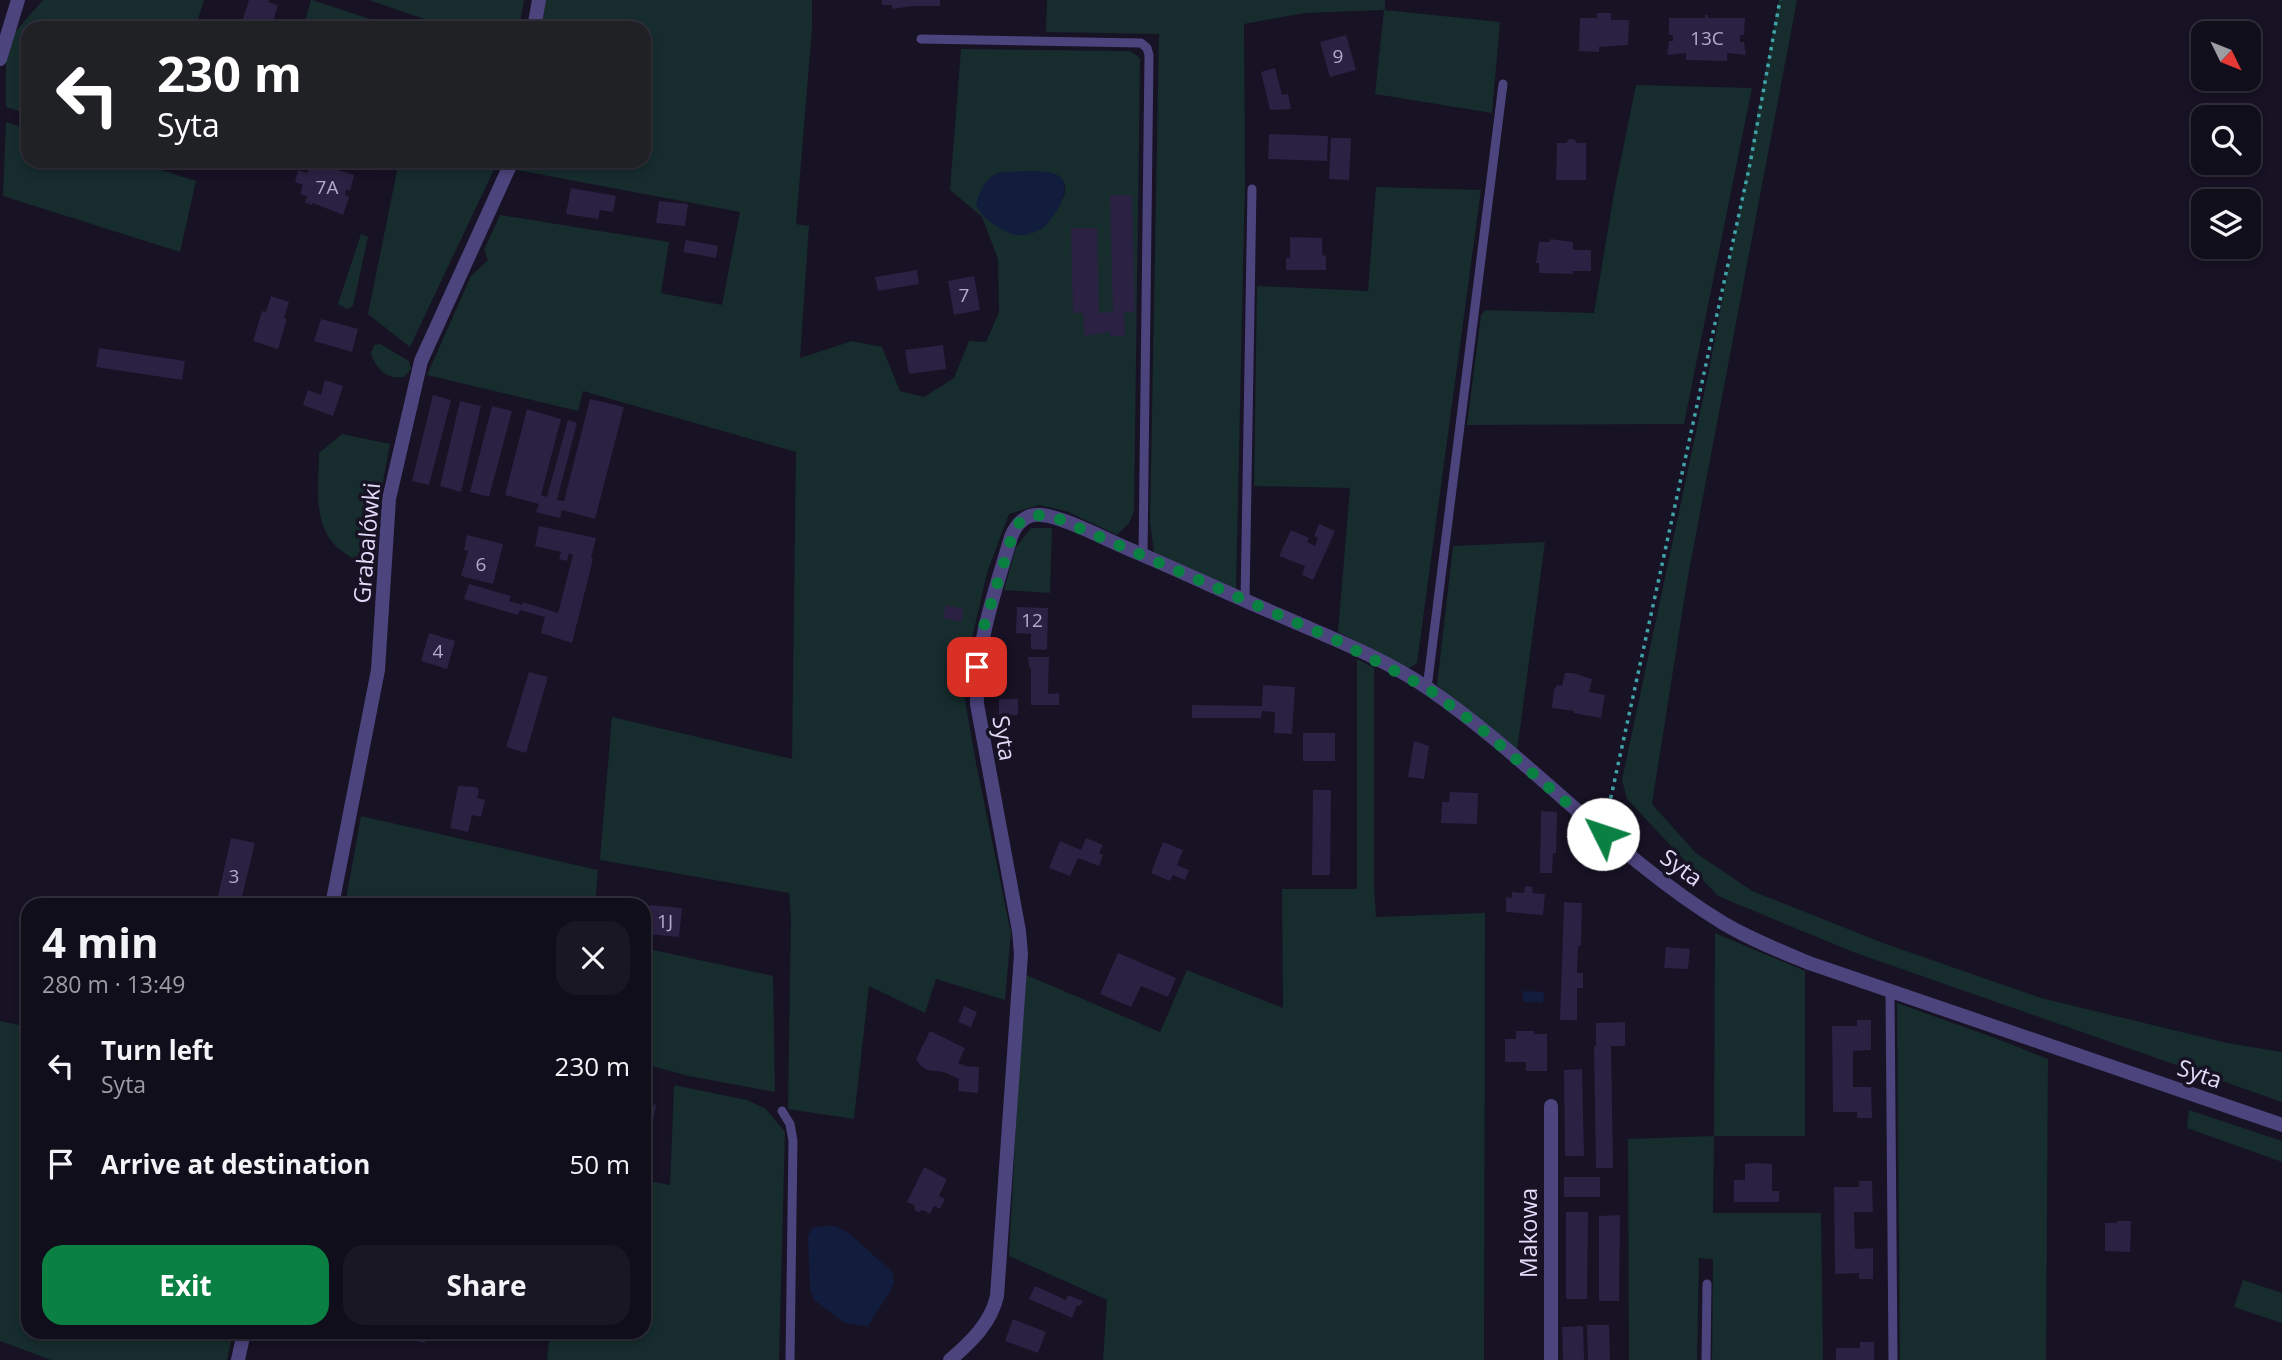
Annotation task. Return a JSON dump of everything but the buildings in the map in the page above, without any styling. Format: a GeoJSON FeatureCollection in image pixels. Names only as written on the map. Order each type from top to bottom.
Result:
{"type":"FeatureCollection","features":[{"type":"Feature","properties":{"kind":"street"},"geometry":{"type":"LineString","coordinates":[[0,59],[18,0]]}},
{"type":"Feature","properties":{"kind":"street"},"geometry":{"type":"LineString","coordinates":[[535,21],[539,0]]}},
{"type":"Feature","properties":{"kind":"street","name":"Grabalówki"},"geometry":{"type":"LineString","coordinates":[[333,898],[378,670],[389,499],[413,390],[421,361],[509,168]]}},
{"type":"Feature","properties":{"kind":"street","name":"Syta"},"geometry":{"type":"LineString","coordinates":[[950,1360],[968,1345],[985,1325],[998,1296],[1020,978],[1019,931],[976,704],[978,653],[1015,527],[1023,519],[1042,514],[1143,555],[1344,644],[1427,688],[1478,726],[1636,861],[1725,924],[1809,963],[2282,1125]]}},
{"type":"Feature","properties":{"kind":"street","name":"Makowa"},"geometry":{"type":"LineString","coordinates":[[1550,1106],[1551,1360]]}},
{"type":"Feature","properties":{"kind":"street"},"geometry":{"type":"LineString","coordinates":[[238,1360],[242,1339]]}},
{"type":"Feature","properties":{"kind":"lane"},"geometry":{"type":"LineString","coordinates":[[921,39],[1141,43],[1147,48],[1143,555]]}},
{"type":"Feature","properties":{"kind":"lane"},"geometry":{"type":"LineString","coordinates":[[1427,688],[1503,84]]}},
{"type":"Feature","properties":{"kind":"lane"},"geometry":{"type":"LineString","coordinates":[[1245,601],[1252,189]]}},
{"type":"Feature","properties":{"kind":"lane"},"geometry":{"type":"LineString","coordinates":[[1890,991],[1893,1360]]}},
{"type":"Feature","properties":{"kind":"lane"},"geometry":{"type":"LineString","coordinates":[[782,1111],[790,1124],[793,1142],[790,1360]]}},
{"type":"Feature","properties":{"kind":"lane"},"geometry":{"type":"LineString","coordinates":[[1706,1360],[1707,1284]]}},
{"type":"Feature","properties":{"kind":"path"},"geometry":{"type":"LineString","coordinates":[[1603,834],[1747,177],[1780,0]]}},
{"type":"Feature","properties":{"kind":"green space"},"geometry":{"type":"Polygon","coordinates":[[[43,0],[204,0],[197,21],[25,21],[43,0]]]}},
{"type":"Feature","properties":{"kind":"green space"},"geometry":{"type":"Polygon","coordinates":[[[312,0],[376,21],[305,21],[312,0]]]}},
{"type":"Feature","properties":{"kind":"green space"},"geometry":{"type":"Polygon","coordinates":[[[369,0],[524,0],[520,21],[430,21],[369,0]]]}},
{"type":"Feature","properties":{"kind":"green space"},"geometry":{"type":"Polygon","coordinates":[[[546,0],[812,0],[796,224],[809,226],[800,358],[852,341],[882,347],[900,391],[924,397],[954,378],[969,341],[986,342],[999,312],[998,259],[982,217],[950,190],[961,49],[1130,51],[1140,58],[1134,511],[1129,523],[1117,535],[1066,511],[1039,505],[1009,514],[987,573],[962,682],[1011,933],[1005,1000],[936,979],[925,1013],[869,986],[854,1119],[788,1109],[791,918],[789,893],[600,860],[612,717],[792,759],[796,452],[583,391],[578,411],[427,375],[471,276],[488,260],[484,250],[500,215],[669,242],[661,293],[722,305],[740,212],[517,170],[651,168],[651,21],[542,21],[546,0]],[[1033,171],[997,173],[1040,230],[1062,201],[1065,184],[1060,178],[1033,171]]]}},
{"type":"Feature","properties":{"kind":"green space"},"geometry":{"type":"Polygon","coordinates":[[[1047,0],[1385,0],[1385,10],[1500,22],[1492,113],[1375,94],[1384,10],[1305,13],[1244,24],[1245,181],[1236,590],[1154,552],[1150,522],[1159,34],[1046,32],[1047,0]]]}},
{"type":"Feature","properties":{"kind":"green space"},"geometry":{"type":"Polygon","coordinates":[[[1779,0],[1797,0],[1687,582],[1652,804],[1696,853],[1752,891],[1883,943],[2041,998],[2227,1043],[2282,1052],[2282,1102],[1853,952],[1718,896],[1627,799],[1622,780],[1708,375],[1779,0]]]}},
{"type":"Feature","properties":{"kind":"green space"},"geometry":{"type":"Polygon","coordinates":[[[21,25],[21,112],[6,107],[6,56],[15,32],[21,25]]]}},
{"type":"Feature","properties":{"kind":"green space"},"geometry":{"type":"Polygon","coordinates":[[[1636,85],[1752,88],[1684,424],[1467,425],[1481,315],[1485,310],[1594,313],[1636,85]]]}},
{"type":"Feature","properties":{"kind":"green space"},"geometry":{"type":"Polygon","coordinates":[[[6,122],[21,127],[21,168],[154,168],[196,181],[180,252],[3,196],[6,122]]]}},
{"type":"Feature","properties":{"kind":"green space"},"geometry":{"type":"Polygon","coordinates":[[[398,168],[495,168],[410,347],[368,314],[398,168]]]}},
{"type":"Feature","properties":{"kind":"green space"},"geometry":{"type":"Polygon","coordinates":[[[1376,187],[1481,190],[1417,663],[1409,668],[1338,632],[1350,488],[1254,486],[1257,286],[1368,291],[1376,187]]]}},
{"type":"Feature","properties":{"kind":"green space"},"geometry":{"type":"Polygon","coordinates":[[[361,234],[368,237],[353,306],[347,309],[338,304],[361,234]]]}},
{"type":"Feature","properties":{"kind":"green space"},"geometry":{"type":"Polygon","coordinates":[[[380,344],[409,361],[411,369],[404,377],[387,375],[376,364],[371,354],[374,345],[380,344]]]}},
{"type":"Feature","properties":{"kind":"green space"},"geometry":{"type":"Polygon","coordinates":[[[342,434],[390,444],[377,514],[377,562],[351,558],[332,542],[321,519],[318,493],[319,453],[342,434]]]}},
{"type":"Feature","properties":{"kind":"green space"},"geometry":{"type":"Polygon","coordinates":[[[1031,528],[1052,528],[1050,593],[1004,590],[1016,547],[1031,528]]]}},
{"type":"Feature","properties":{"kind":"green space"},"geometry":{"type":"Polygon","coordinates":[[[1545,542],[1517,751],[1437,685],[1453,546],[1545,542]]]}},
{"type":"Feature","properties":{"kind":"green space"},"geometry":{"type":"Polygon","coordinates":[[[1357,659],[1374,668],[1376,917],[1485,913],[1484,1360],[1103,1360],[1107,1300],[1009,1256],[1024,974],[1160,1032],[1187,970],[1283,1008],[1282,889],[1357,889],[1357,659]]]}},
{"type":"Feature","properties":{"kind":"green space"},"geometry":{"type":"Polygon","coordinates":[[[361,816],[598,870],[596,898],[346,898],[361,816]]]}},
{"type":"Feature","properties":{"kind":"green space"},"geometry":{"type":"Polygon","coordinates":[[[1715,933],[1805,971],[1805,1136],[1714,1136],[1715,933]]]}},
{"type":"Feature","properties":{"kind":"green space"},"geometry":{"type":"Polygon","coordinates":[[[651,950],[773,976],[775,1092],[651,1066],[651,950]]]}},
{"type":"Feature","properties":{"kind":"green space"},"geometry":{"type":"Polygon","coordinates":[[[1897,1003],[2048,1059],[2046,1360],[1900,1360],[1897,1003]]]}},
{"type":"Feature","properties":{"kind":"green space"},"geometry":{"type":"Polygon","coordinates":[[[0,1021],[21,1026],[21,1339],[232,1339],[227,1360],[51,1360],[0,1341],[0,1021]]]}},
{"type":"Feature","properties":{"kind":"green space"},"geometry":{"type":"Polygon","coordinates":[[[674,1085],[747,1100],[766,1109],[785,1132],[779,1360],[547,1360],[549,1339],[651,1339],[651,1181],[670,1185],[674,1085]]]}},
{"type":"Feature","properties":{"kind":"green space"},"geometry":{"type":"Polygon","coordinates":[[[2189,1110],[2282,1141],[2282,1162],[2187,1128],[2189,1110]]]}},
{"type":"Feature","properties":{"kind":"green space"},"geometry":{"type":"Polygon","coordinates":[[[1714,1136],[1713,1213],[1821,1213],[1823,1360],[1712,1360],[1713,1259],[1699,1258],[1697,1360],[1629,1360],[1628,1139],[1714,1136]]]}},
{"type":"Feature","properties":{"kind":"green space"},"geometry":{"type":"Polygon","coordinates":[[[2243,1280],[2282,1293],[2282,1323],[2234,1307],[2243,1280]]]}},
{"type":"Feature","properties":{"kind":"water"},"geometry":{"type":"Polygon","coordinates":[[[1033,171],[1053,173],[1063,181],[1060,205],[1044,226],[1032,233],[1016,235],[1000,228],[980,212],[976,204],[980,192],[990,178],[996,174],[1033,171]]]}},
{"type":"Feature","properties":{"kind":"water"},"geometry":{"type":"Polygon","coordinates":[[[1523,991],[1544,992],[1543,1003],[1523,1002],[1523,991]]]}},
{"type":"Feature","properties":{"kind":"water"},"geometry":{"type":"Polygon","coordinates":[[[836,1226],[850,1234],[892,1272],[894,1281],[891,1290],[868,1326],[845,1323],[814,1300],[810,1288],[808,1236],[812,1228],[836,1226]]]}},
{"type":"Feature","properties":{"kind":"route"},"geometry":{"type":"LineString","coordinates":[[977,667],[984,626],[1015,527],[1032,515],[1054,517],[1384,663],[1427,688],[1478,726],[1603,834]]}}]}
